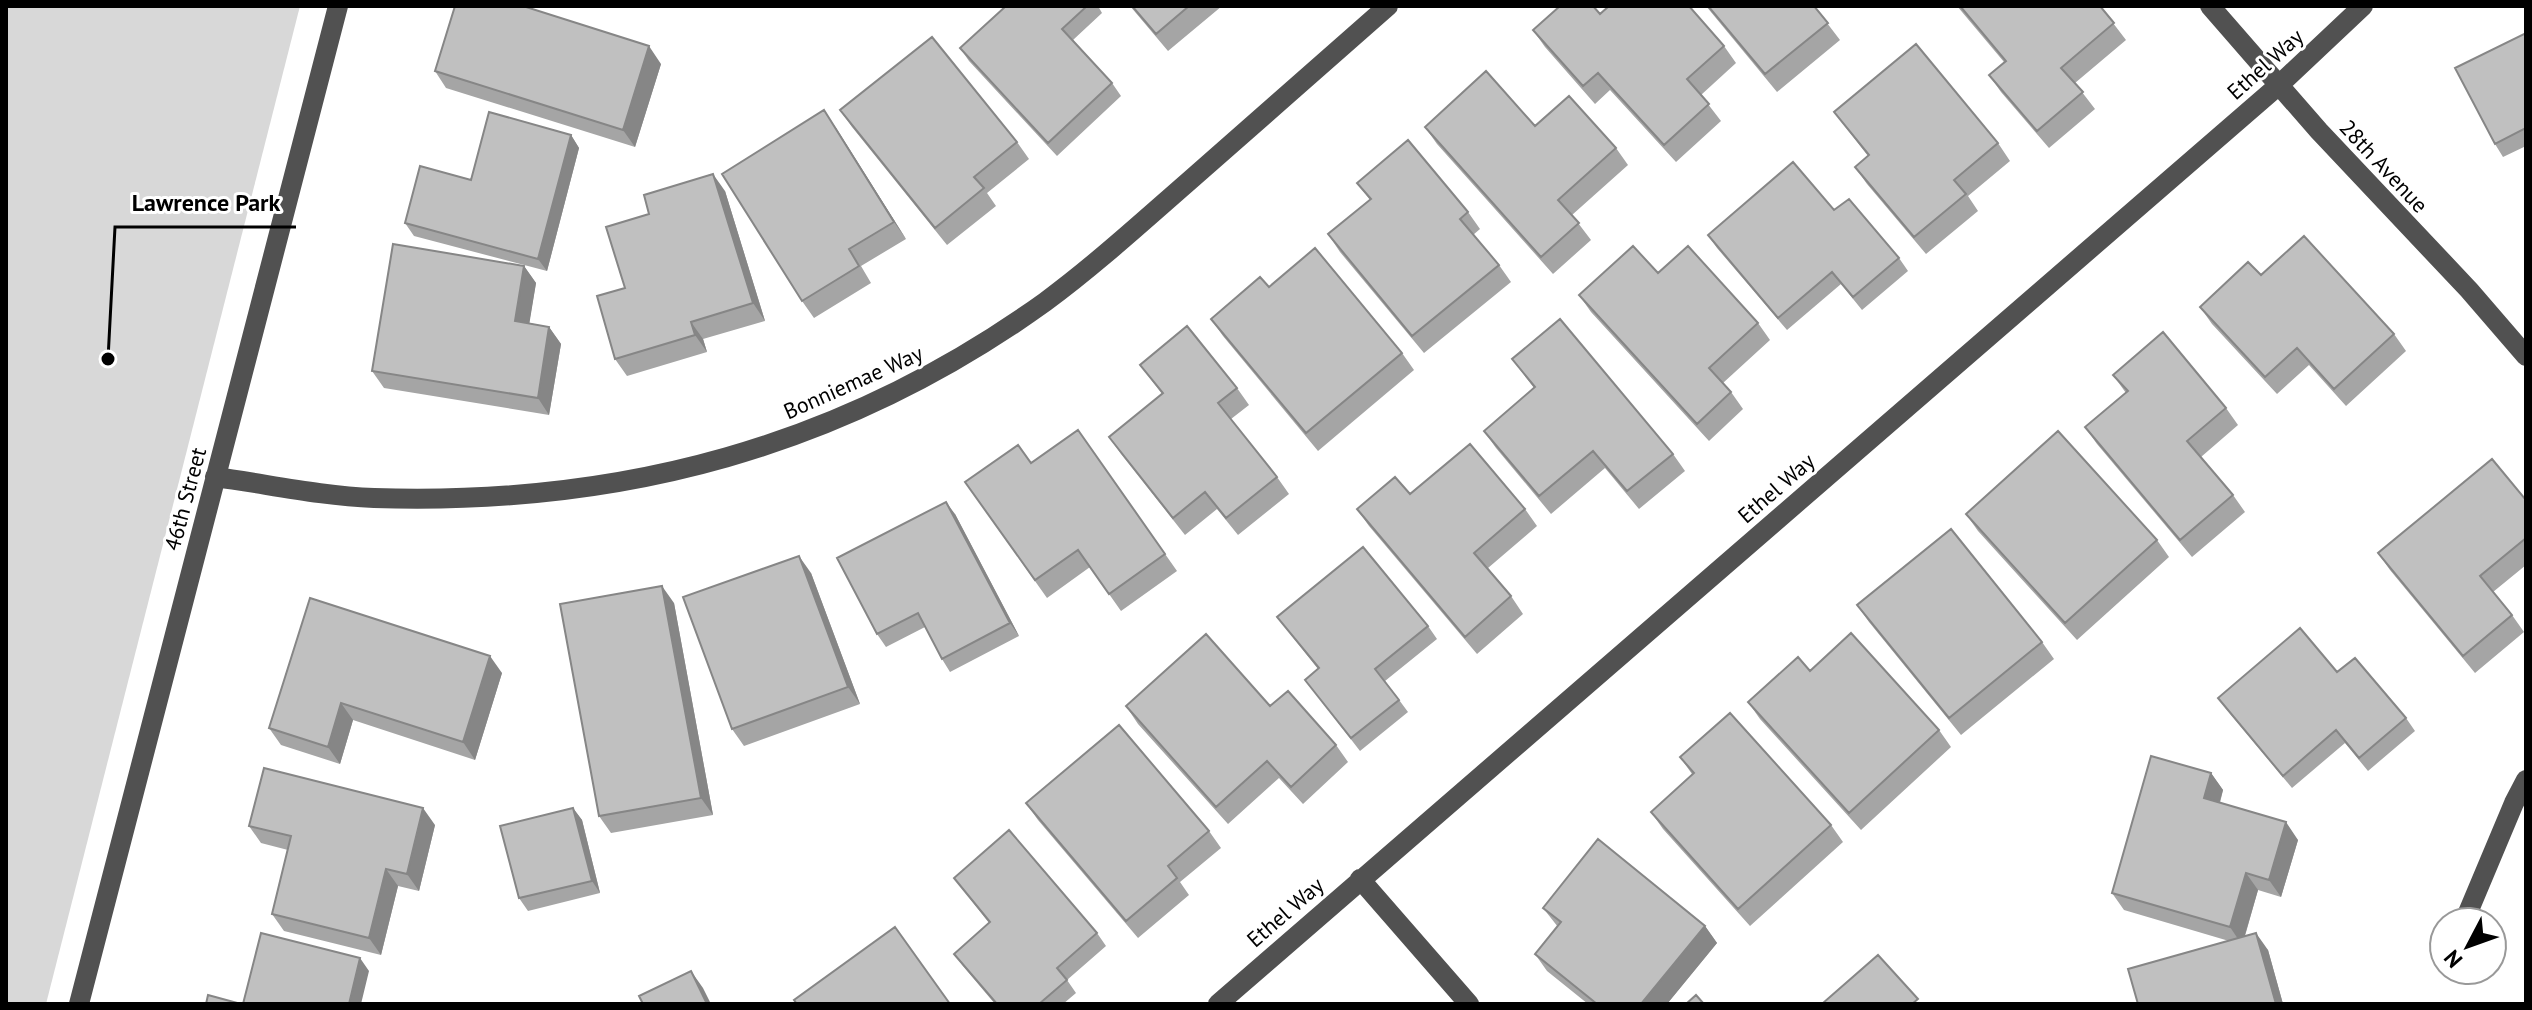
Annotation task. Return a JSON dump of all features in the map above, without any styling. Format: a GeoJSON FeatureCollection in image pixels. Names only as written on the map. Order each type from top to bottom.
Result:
{"type":"FeatureCollection","features":[{"type":"Feature","properties":{"kind":"street","name":"46th Street"},"geometry":{"type":"LineString","coordinates":[[79,1004],[338,6]]}},
{"type":"Feature","properties":{"kind":"street","name":"Bonniemae Way"},"geometry":{"type":"LineString","coordinates":[[215,477],[370,498],[478,499],[584,489],[708,465],[827,424],[939,370],[1045,302],[1112,248],[1388,6]]}},
{"type":"Feature","properties":{"kind":"street","name":"28th Avenue"},"geometry":{"type":"LineString","coordinates":[[2210,6],[2319,131],[2469,290],[2526,356]]}},
{"type":"Feature","properties":{"kind":"street","name":"Ethel Way"},"geometry":{"type":"LineString","coordinates":[[1218,1004],[2279,85],[2363,6]]}},
{"type":"Feature","properties":{"kind":"street"},"geometry":{"type":"LineString","coordinates":[[2471,906],[2526,780]]}},
{"type":"Feature","properties":{"kind":"street"},"geometry":{"type":"LineString","coordinates":[[1360,879],[1469,1004]]}},
{"type":"Feature","properties":{"kind":"shaded area"},"geometry":{"type":"Polygon","coordinates":[[[6,6],[300,6],[46,1004],[6,1004],[6,6]]]}},
{"type":"Feature","properties":{"kind":"building"},"geometry":{"type":"Polygon","coordinates":[[[455,6],[523,6],[649,46],[623,130],[435,71],[455,6]]]}},
{"type":"Feature","properties":{"kind":"building"},"geometry":{"type":"Polygon","coordinates":[[[1006,6],[1087,6],[1062,29],[1112,83],[1048,143],[960,48],[1006,6]]]}},
{"type":"Feature","properties":{"kind":"building"},"geometry":{"type":"Polygon","coordinates":[[[1132,6],[1189,6],[1156,34],[1132,6]]]}},
{"type":"Feature","properties":{"kind":"building"},"geometry":{"type":"Polygon","coordinates":[[[1560,6],[1593,6],[1600,14],[1609,6],[1689,6],[1724,46],[1687,79],[1709,104],[1664,145],[1598,73],[1583,86],[1533,30],[1560,6]]]}},
{"type":"Feature","properties":{"kind":"building"},"geometry":{"type":"Polygon","coordinates":[[[1708,6],[1814,6],[1828,23],[1765,74],[1708,6]]]}},
{"type":"Feature","properties":{"kind":"building"},"geometry":{"type":"Polygon","coordinates":[[[1960,6],[2100,6],[2114,23],[2061,68],[2083,92],[2037,131],[1989,75],[2006,61],[1960,6]]]}},
{"type":"Feature","properties":{"kind":"building"},"geometry":{"type":"Polygon","coordinates":[[[2526,33],[2526,128],[2495,144],[2455,68],[2526,33]]]}},
{"type":"Feature","properties":{"kind":"building"},"geometry":{"type":"Polygon","coordinates":[[[932,37],[1017,142],[974,177],[984,188],[935,228],[840,110],[932,37]]]}},
{"type":"Feature","properties":{"kind":"building"},"geometry":{"type":"Polygon","coordinates":[[[1916,44],[1998,143],[1954,180],[1966,194],[1914,237],[1855,167],[1869,155],[1834,112],[1916,44]]]}},
{"type":"Feature","properties":{"kind":"building"},"geometry":{"type":"Polygon","coordinates":[[[1486,71],[1535,126],[1569,96],[1616,148],[1558,200],[1579,223],[1541,257],[1425,127],[1486,71]]]}},
{"type":"Feature","properties":{"kind":"building"},"geometry":{"type":"Polygon","coordinates":[[[824,110],[894,222],[849,249],[859,266],[802,301],[722,174],[824,110]]]}},
{"type":"Feature","properties":{"kind":"building"},"geometry":{"type":"Polygon","coordinates":[[[489,112],[571,135],[538,259],[405,223],[420,166],[471,180],[489,112]]]}},
{"type":"Feature","properties":{"kind":"building"},"geometry":{"type":"Polygon","coordinates":[[[1408,140],[1468,212],[1460,219],[1499,265],[1412,336],[1328,234],[1371,199],[1357,183],[1408,140]]]}},
{"type":"Feature","properties":{"kind":"building"},"geometry":{"type":"Polygon","coordinates":[[[1793,162],[1834,210],[1849,199],[1899,258],[1853,297],[1832,272],[1778,318],[1708,235],[1793,162]]]}},
{"type":"Feature","properties":{"kind":"building"},"geometry":{"type":"Polygon","coordinates":[[[713,174],[753,303],[691,322],[695,335],[615,359],[597,296],[625,288],[606,227],[649,214],[644,195],[713,174]]]}},
{"type":"Feature","properties":{"kind":"building"},"geometry":{"type":"Polygon","coordinates":[[[2304,236],[2394,334],[2334,389],[2297,348],[2265,377],[2200,307],[2248,262],[2261,275],[2304,236]]]}},
{"type":"Feature","properties":{"kind":"building"},"geometry":{"type":"Polygon","coordinates":[[[393,244],[524,266],[515,321],[549,327],[538,398],[372,371],[393,244]]]}},
{"type":"Feature","properties":{"kind":"building"},"geometry":{"type":"Polygon","coordinates":[[[1633,246],[1658,273],[1688,246],[1758,323],[1709,368],[1731,392],[1697,424],[1579,295],[1633,246]]]}},
{"type":"Feature","properties":{"kind":"building"},"geometry":{"type":"Polygon","coordinates":[[[1315,248],[1402,353],[1306,433],[1211,319],[1260,277],[1269,287],[1315,248]]]}},
{"type":"Feature","properties":{"kind":"building"},"geometry":{"type":"Polygon","coordinates":[[[1560,319],[1673,454],[1627,491],[1593,451],[1539,496],[1484,431],[1535,387],[1512,359],[1560,319]]]}},
{"type":"Feature","properties":{"kind":"building"},"geometry":{"type":"Polygon","coordinates":[[[1187,326],[1237,388],[1218,403],[1277,477],[1226,518],[1205,492],[1173,518],[1109,437],[1163,393],[1140,365],[1187,326]]]}},
{"type":"Feature","properties":{"kind":"building"},"geometry":{"type":"Polygon","coordinates":[[[2163,332],[2226,408],[2187,441],[2233,495],[2180,540],[2085,427],[2128,391],[2113,375],[2163,332]]]}},
{"type":"Feature","properties":{"kind":"building"},"geometry":{"type":"Polygon","coordinates":[[[1078,430],[1165,554],[1109,594],[1078,550],[1035,580],[965,482],[1018,445],[1031,463],[1078,430]]]}},
{"type":"Feature","properties":{"kind":"building"},"geometry":{"type":"Polygon","coordinates":[[[2058,431],[2157,540],[2065,623],[1966,514],[2058,431]]]}},
{"type":"Feature","properties":{"kind":"building"},"geometry":{"type":"Polygon","coordinates":[[[1470,444],[1525,509],[1474,553],[1511,596],[1465,637],[1357,509],[1395,477],[1410,494],[1470,444]]]}},
{"type":"Feature","properties":{"kind":"building"},"geometry":{"type":"Polygon","coordinates":[[[2492,459],[2526,500],[2526,538],[2480,576],[2512,615],[2463,656],[2378,553],[2492,459]]]}},
{"type":"Feature","properties":{"kind":"building"},"geometry":{"type":"Polygon","coordinates":[[[946,502],[1010,623],[942,659],[918,613],[877,634],[837,558],[946,502]]]}},
{"type":"Feature","properties":{"kind":"building"},"geometry":{"type":"Polygon","coordinates":[[[1951,529],[2042,642],[1949,718],[1857,605],[1951,529]]]}},
{"type":"Feature","properties":{"kind":"building"},"geometry":{"type":"Polygon","coordinates":[[[1363,547],[1428,626],[1375,669],[1399,700],[1351,738],[1305,680],[1319,668],[1277,617],[1363,547]]]}},
{"type":"Feature","properties":{"kind":"building"},"geometry":{"type":"Polygon","coordinates":[[[799,556],[848,687],[732,729],[683,597],[799,556]]]}},
{"type":"Feature","properties":{"kind":"building"},"geometry":{"type":"Polygon","coordinates":[[[662,586],[701,798],[599,816],[560,604],[662,586]]]}},
{"type":"Feature","properties":{"kind":"building"},"geometry":{"type":"Polygon","coordinates":[[[310,598],[490,656],[463,742],[341,703],[328,747],[269,728],[310,598]]]}},
{"type":"Feature","properties":{"kind":"building"},"geometry":{"type":"Polygon","coordinates":[[[2300,628],[2337,672],[2355,658],[2406,718],[2359,758],[2336,730],[2283,776],[2218,698],[2300,628]]]}},
{"type":"Feature","properties":{"kind":"building"},"geometry":{"type":"Polygon","coordinates":[[[1851,633],[1939,730],[1849,813],[1748,702],[1798,657],[1810,671],[1851,633]]]}},
{"type":"Feature","properties":{"kind":"building"},"geometry":{"type":"Polygon","coordinates":[[[1206,634],[1270,706],[1288,691],[1336,745],[1291,787],[1267,761],[1216,807],[1126,706],[1206,634]]]}},
{"type":"Feature","properties":{"kind":"building"},"geometry":{"type":"Polygon","coordinates":[[[1730,713],[1831,825],[1738,909],[1651,812],[1694,773],[1680,757],[1730,713]]]}},
{"type":"Feature","properties":{"kind":"building"},"geometry":{"type":"Polygon","coordinates":[[[1119,725],[1209,831],[1168,866],[1177,878],[1126,921],[1026,803],[1119,725]]]}},
{"type":"Feature","properties":{"kind":"building"},"geometry":{"type":"Polygon","coordinates":[[[2151,756],[2211,773],[2204,798],[2286,822],[2269,880],[2246,873],[2230,927],[2112,893],[2151,756]]]}},
{"type":"Feature","properties":{"kind":"building"},"geometry":{"type":"Polygon","coordinates":[[[264,768],[423,808],[407,874],[386,869],[369,938],[272,914],[291,836],[249,826],[264,768]]]}},
{"type":"Feature","properties":{"kind":"building"},"geometry":{"type":"Polygon","coordinates":[[[573,808],[592,881],[519,898],[500,826],[573,808]]]}},
{"type":"Feature","properties":{"kind":"building"},"geometry":{"type":"Polygon","coordinates":[[[1009,830],[1097,933],[1057,968],[1067,980],[1039,1004],[997,1004],[954,954],[990,922],[954,878],[1009,830]]]}},
{"type":"Feature","properties":{"kind":"building"},"geometry":{"type":"Polygon","coordinates":[[[1598,839],[1705,926],[1641,1004],[1597,1004],[1535,954],[1561,922],[1543,908],[1598,839]]]}},
{"type":"Feature","properties":{"kind":"building"},"geometry":{"type":"Polygon","coordinates":[[[895,927],[950,1004],[797,1004],[794,1000],[895,927]]]}},
{"type":"Feature","properties":{"kind":"building"},"geometry":{"type":"Polygon","coordinates":[[[261,933],[360,958],[349,1004],[243,1004],[261,933]]]}},
{"type":"Feature","properties":{"kind":"building"},"geometry":{"type":"Polygon","coordinates":[[[2256,933],[2276,1004],[2138,1004],[2128,969],[2256,933]]]}},
{"type":"Feature","properties":{"kind":"building"},"geometry":{"type":"Polygon","coordinates":[[[1878,955],[1918,999],[1912,1004],[1823,1003],[1878,955]]]}},
{"type":"Feature","properties":{"kind":"building"},"geometry":{"type":"Polygon","coordinates":[[[691,971],[707,1004],[643,1004],[639,996],[691,971]]]}},
{"type":"Feature","properties":{"kind":"building"},"geometry":{"type":"Polygon","coordinates":[[[208,995],[241,1004],[206,1004],[208,995]]]}},
{"type":"Feature","properties":{"kind":"building"},"geometry":{"type":"Polygon","coordinates":[[[1696,995],[1704,1004],[1686,1004],[1696,995]]]}},
{"type":"Feature","properties":{"kind":"place","name":"Lawrence Park"},"geometry":{"type":"Point","coordinates":[108,359]}}]}
